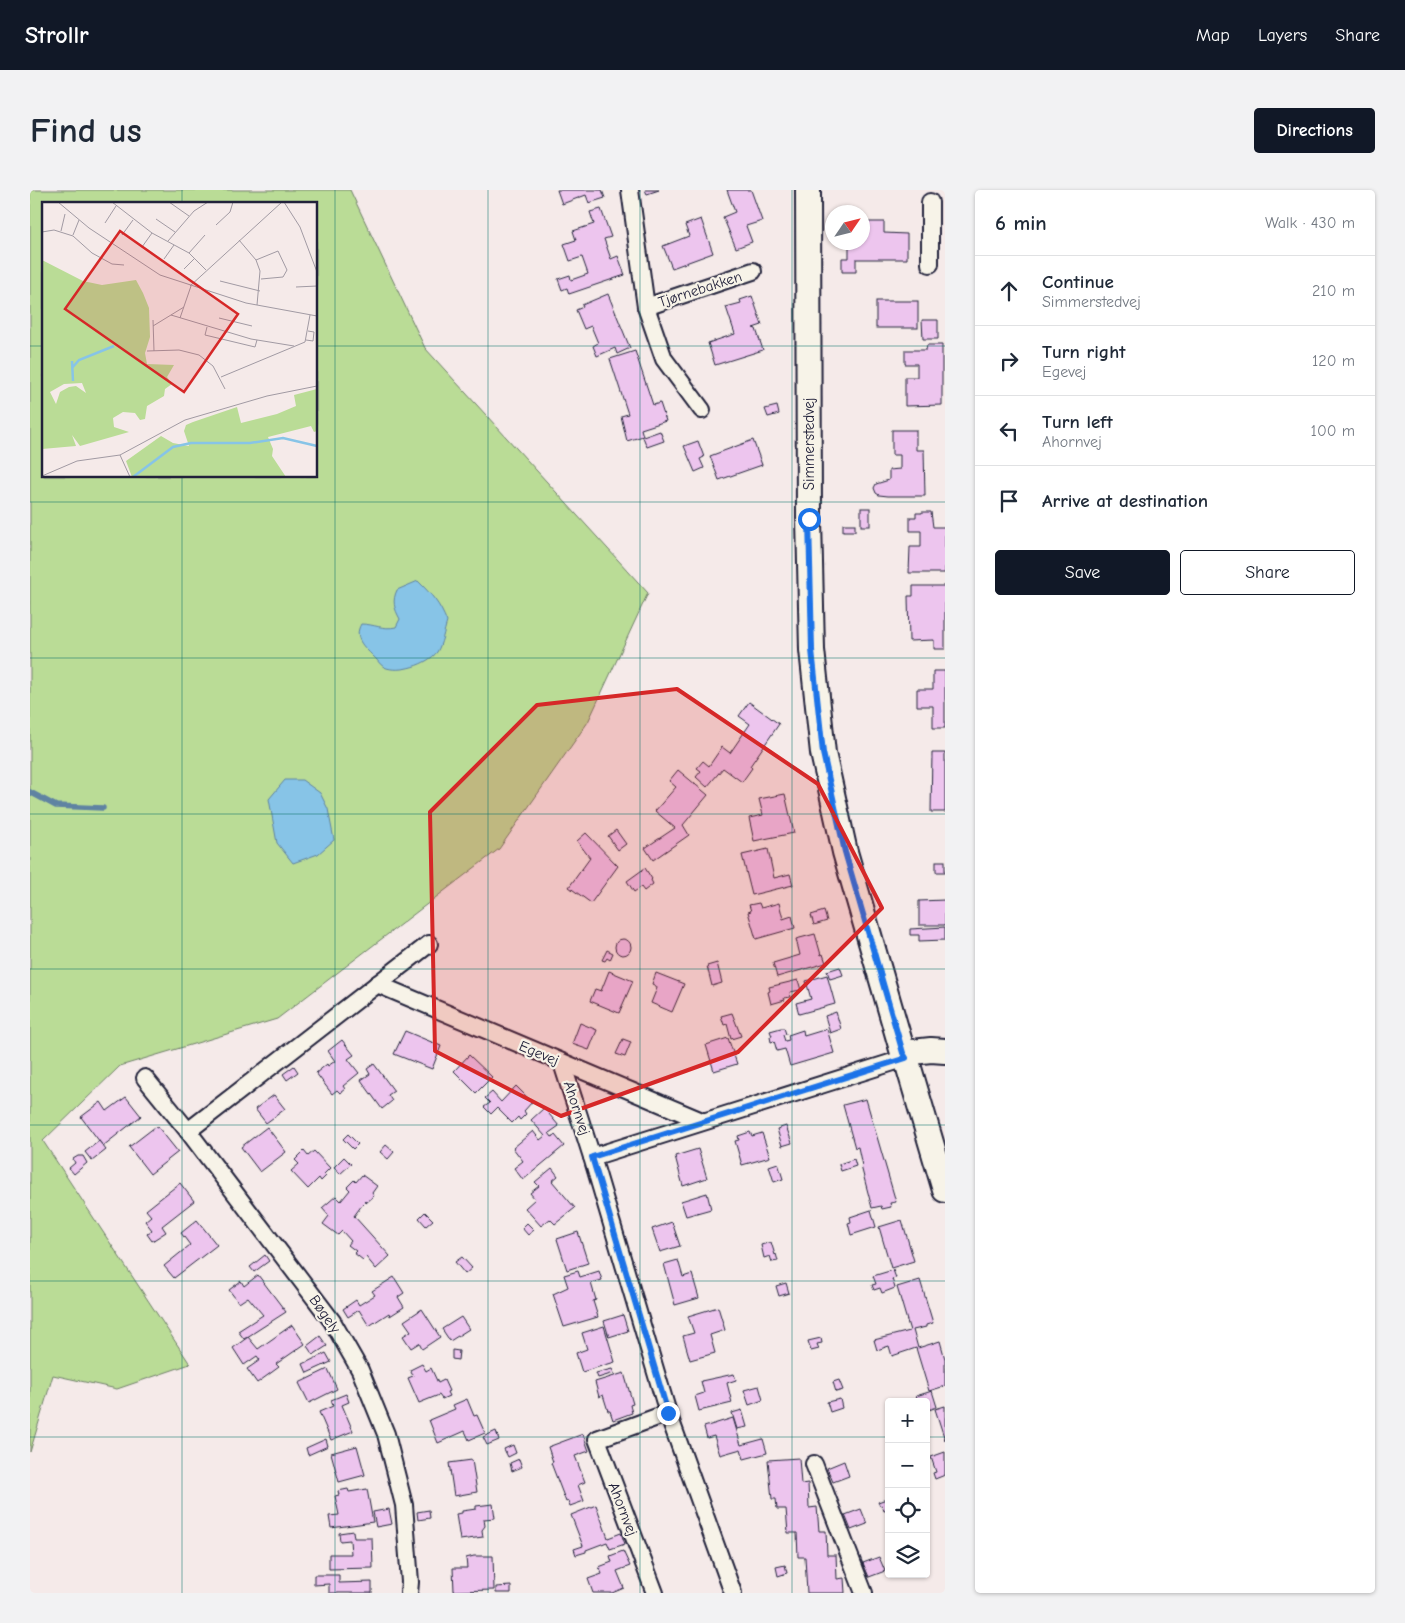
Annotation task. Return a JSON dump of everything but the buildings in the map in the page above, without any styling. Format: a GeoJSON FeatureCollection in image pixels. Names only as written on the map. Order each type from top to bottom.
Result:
{"type":"FeatureCollection","features":[{"type":"Feature","properties":{"kind":"street","name":"Tjørnebakken"},"geometry":{"type":"LineString","coordinates":[[630,190],[646,307],[664,359],[702,410]]}},
{"type":"Feature","properties":{"kind":"street","name":"Simmerstedvej"},"geometry":{"type":"LineString","coordinates":[[808,190],[809,519],[812,650],[823,753],[845,852],[945,1190]]}},
{"type":"Feature","properties":{"kind":"street"},"geometry":{"type":"LineString","coordinates":[[930,202],[937,231],[930,264]]}},
{"type":"Feature","properties":{"kind":"street","name":"Tjørnebakken"},"geometry":{"type":"LineString","coordinates":[[646,307],[753,271]]}},
{"type":"Feature","properties":{"kind":"street"},"geometry":{"type":"LineString","coordinates":[[188,1131],[429,944]]}},
{"type":"Feature","properties":{"kind":"street","name":"Egevej"},"geometry":{"type":"LineString","coordinates":[[377,984],[702,1121]]}},
{"type":"Feature","properties":{"kind":"street"},"geometry":{"type":"LineString","coordinates":[[592,1157],[904,1056],[931,1050],[945,1051]]}},
{"type":"Feature","properties":{"kind":"street","name":"Ahornvej"},"geometry":{"type":"LineString","coordinates":[[562,1063],[668,1413],[733,1593]]}},
{"type":"Feature","properties":{"kind":"street","name":"Bøgely"},"geometry":{"type":"LineString","coordinates":[[145,1078],[188,1131],[332,1321],[360,1370],[386,1434],[404,1505],[410,1582],[409,1593]]}},
{"type":"Feature","properties":{"kind":"street","name":"Ahornvej"},"geometry":{"type":"LineString","coordinates":[[656,1593],[597,1439],[668,1413]]}},
{"type":"Feature","properties":{"kind":"street"},"geometry":{"type":"LineString","coordinates":[[814,1464],[864,1593]]}},
{"type":"Feature","properties":{"kind":"highlighted area"},"geometry":{"type":"Polygon","coordinates":[[[677,689],[818,784],[882,908],[738,1052],[561,1116],[435,1051],[430,812],[537,705],[677,689]]]}},
{"type":"Feature","properties":{"kind":"green space"},"geometry":{"type":"Polygon","coordinates":[[[30,190],[350,190],[425,348],[648,593],[588,722],[499,849],[277,1019],[120,1066],[43,1141],[190,1364],[117,1389],[53,1375],[30,1452],[30,190]]]}},
{"type":"Feature","properties":{"kind":"water"},"geometry":{"type":"Polygon","coordinates":[[[418,581],[435,600],[447,622],[440,645],[433,656],[413,667],[390,669],[384,667],[361,642],[358,634],[359,629],[361,624],[387,628],[396,627],[400,619],[394,604],[397,590],[418,581]]]}},
{"type":"Feature","properties":{"kind":"water"},"geometry":{"type":"Polygon","coordinates":[[[285,780],[302,780],[320,793],[328,809],[334,840],[318,854],[293,863],[277,843],[269,799],[285,780]]]}},
{"type":"Feature","properties":{"kind":"waterway"},"geometry":{"type":"LineString","coordinates":[[30,792],[56,806],[103,808]]}},
{"type":"Feature","properties":{"kind":"route"},"geometry":{"type":"LineString","coordinates":[[668,1413],[592,1157],[906,1058],[845,852],[823,753],[812,650],[809,519]]}}]}
